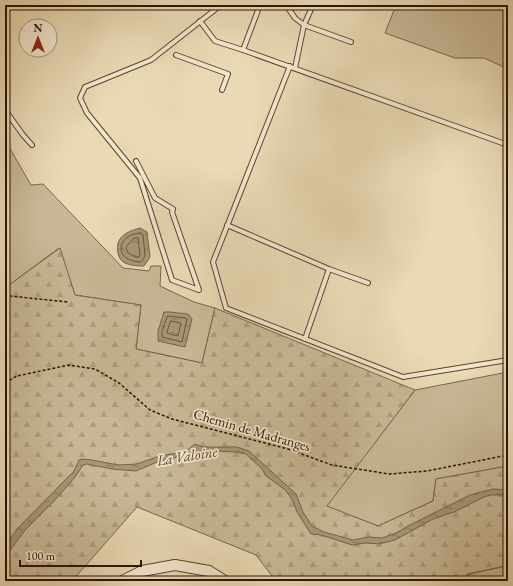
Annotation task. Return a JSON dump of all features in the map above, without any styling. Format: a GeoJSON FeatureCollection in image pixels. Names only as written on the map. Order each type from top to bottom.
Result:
{"type":"FeatureCollection","features":[{"type":"Feature","properties":{"kind":"street"},"geometry":{"type":"LineString","coordinates":[[122,581],[142,571],[175,565],[209,571],[225,581]]}},
{"type":"Feature","properties":{"kind":"lane"},"geometry":{"type":"LineString","coordinates":[[136,161],[155,198],[174,209],[172,212],[199,290],[172,280],[140,178],[87,113],[80,98],[86,87],[152,60],[221,5]]}},
{"type":"Feature","properties":{"kind":"lane"},"geometry":{"type":"LineString","coordinates":[[243,50],[260,5]]}},
{"type":"Feature","properties":{"kind":"lane"},"geometry":{"type":"LineString","coordinates":[[286,5],[295,18],[304,25],[351,42]]}},
{"type":"Feature","properties":{"kind":"lane"},"geometry":{"type":"LineString","coordinates":[[295,68],[304,25],[313,5]]}},
{"type":"Feature","properties":{"kind":"lane"},"geometry":{"type":"LineString","coordinates":[[200,21],[215,41],[290,66],[508,145]]}},
{"type":"Feature","properties":{"kind":"lane"},"geometry":{"type":"LineString","coordinates":[[176,55],[228,74],[222,90]]}},
{"type":"Feature","properties":{"kind":"lane"},"geometry":{"type":"LineString","coordinates":[[290,66],[213,262],[226,308],[404,377],[508,360]]}},
{"type":"Feature","properties":{"kind":"lane"},"geometry":{"type":"LineString","coordinates":[[5,110],[32,144]]}},
{"type":"Feature","properties":{"kind":"lane"},"geometry":{"type":"LineString","coordinates":[[228,225],[329,269],[368,283]]}},
{"type":"Feature","properties":{"kind":"lane"},"geometry":{"type":"LineString","coordinates":[[305,339],[329,269]]}},
{"type":"Feature","properties":{"kind":"path"},"geometry":{"type":"LineString","coordinates":[[5,298],[9,296],[68,302]]}},
{"type":"Feature","properties":{"kind":"path","name":"Chemin de Madranges"},"geometry":{"type":"LineString","coordinates":[[5,383],[17,376],[69,365],[95,369],[119,383],[150,410],[172,419],[288,448],[332,464],[389,474],[427,471],[508,455]]}},
{"type":"Feature","properties":{"kind":"green space"},"geometry":{"type":"Polygon","coordinates":[[[396,5],[508,5],[508,69],[484,58],[455,58],[385,33],[396,5]]]}},
{"type":"Feature","properties":{"kind":"green space"},"geometry":{"type":"Polygon","coordinates":[[[5,140],[31,185],[43,184],[123,268],[149,271],[151,266],[161,266],[160,286],[194,302],[215,308],[202,363],[136,349],[141,305],[75,295],[59,248],[5,288],[5,140]]]}},
{"type":"Feature","properties":{"kind":"green space"},"geometry":{"type":"Polygon","coordinates":[[[60,248],[75,295],[141,305],[136,349],[202,363],[215,308],[415,390],[327,506],[378,526],[433,501],[436,479],[508,466],[508,571],[505,566],[467,574],[468,581],[276,581],[256,555],[137,507],[72,581],[19,581],[14,577],[5,581],[5,288],[60,248]]]}},
{"type":"Feature","properties":{"kind":"green space"},"geometry":{"type":"Polygon","coordinates":[[[508,372],[508,466],[436,479],[433,501],[378,526],[326,506],[415,390],[508,372]]]}},
{"type":"Feature","properties":{"kind":"green space"},"geometry":{"type":"Polygon","coordinates":[[[506,566],[508,571],[508,581],[468,581],[467,575],[506,566]]]}},
{"type":"Feature","properties":{"kind":"water"},"geometry":{"type":"Polygon","coordinates":[[[140,228],[147,232],[150,257],[144,266],[125,263],[120,259],[118,253],[118,243],[120,239],[126,233],[140,228]]]}},
{"type":"Feature","properties":{"kind":"water"},"geometry":{"type":"Polygon","coordinates":[[[164,312],[188,314],[192,319],[185,347],[158,341],[158,331],[164,312]]]}},
{"type":"Feature","properties":{"kind":"water","name":"La Valoine"},"geometry":{"type":"Polygon","coordinates":[[[195,444],[203,447],[237,447],[249,451],[296,494],[303,512],[312,526],[324,532],[353,540],[369,537],[382,538],[396,533],[470,495],[493,489],[508,490],[508,495],[491,495],[484,497],[454,512],[433,519],[395,540],[379,544],[366,543],[352,545],[321,535],[311,534],[297,512],[289,495],[284,489],[265,475],[263,470],[246,454],[214,451],[188,459],[181,456],[157,462],[136,471],[112,469],[87,464],[83,465],[75,477],[54,501],[26,529],[5,557],[5,547],[17,529],[74,471],[79,460],[92,460],[118,465],[137,464],[159,456],[185,452],[195,444]]]}}]}
